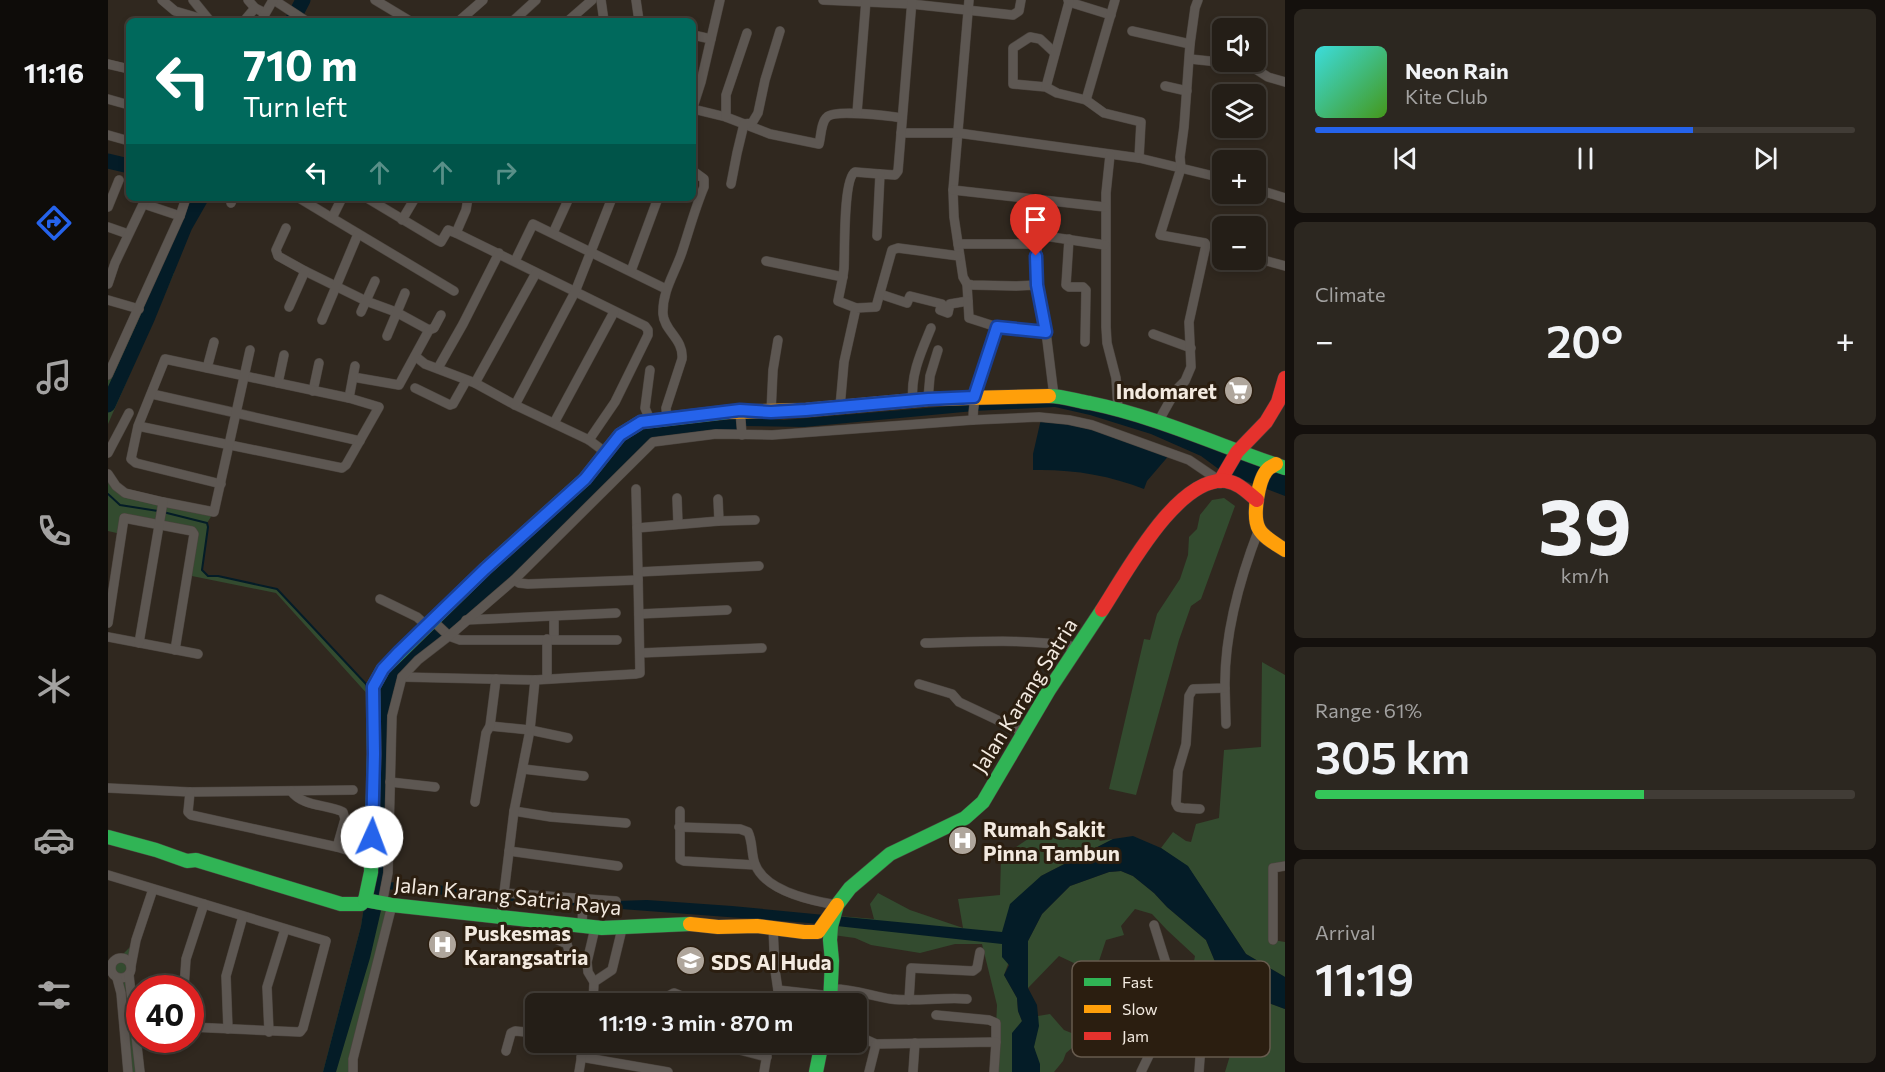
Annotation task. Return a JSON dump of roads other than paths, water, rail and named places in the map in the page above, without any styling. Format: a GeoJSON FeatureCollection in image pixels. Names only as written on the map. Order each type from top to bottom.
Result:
{"type":"FeatureCollection","features":[{"type":"Feature","properties":{"kind":"street"},"geometry":{"type":"LineString","coordinates":[[162,0],[175,11],[199,18]]}},
{"type":"Feature","properties":{"kind":"street"},"geometry":{"type":"LineString","coordinates":[[193,0],[207,18]]}},
{"type":"Feature","properties":{"kind":"street"},"geometry":{"type":"LineString","coordinates":[[245,18],[251,4],[263,17],[273,0],[300,18]]}},
{"type":"Feature","properties":{"kind":"street"},"geometry":{"type":"LineString","coordinates":[[375,0],[405,18]]}},
{"type":"Feature","properties":{"kind":"street"},"geometry":{"type":"LineString","coordinates":[[465,18],[483,0]]}},
{"type":"Feature","properties":{"kind":"street"},"geometry":{"type":"LineString","coordinates":[[519,18],[536,0]]}},
{"type":"Feature","properties":{"kind":"street"},"geometry":{"type":"LineString","coordinates":[[571,18],[592,0]]}},
{"type":"Feature","properties":{"kind":"street"},"geometry":{"type":"LineString","coordinates":[[601,0],[604,18]]}},
{"type":"Feature","properties":{"kind":"street"},"geometry":{"type":"LineString","coordinates":[[636,0],[639,18]]}},
{"type":"Feature","properties":{"kind":"street"},"geometry":{"type":"LineString","coordinates":[[696,98],[720,0]]}},
{"type":"Feature","properties":{"kind":"street"},"geometry":{"type":"LineString","coordinates":[[823,0],[911,2],[1013,15],[1018,11],[1021,0]]}},
{"type":"Feature","properties":{"kind":"street"},"geometry":{"type":"LineString","coordinates":[[969,0],[953,190],[959,256],[963,277],[967,284],[969,318],[997,327],[1046,332]]}},
{"type":"Feature","properties":{"kind":"street"},"geometry":{"type":"LineString","coordinates":[[1086,100],[1115,0]]}},
{"type":"Feature","properties":{"kind":"street"},"geometry":{"type":"LineString","coordinates":[[1158,422],[1191,368],[1189,322],[1206,245],[1160,235],[1181,168],[1190,44],[1198,0]]}},
{"type":"Feature","properties":{"kind":"street"},"geometry":{"type":"LineString","coordinates":[[858,113],[866,1]]}},
{"type":"Feature","properties":{"kind":"street"},"geometry":{"type":"LineString","coordinates":[[1046,87],[1068,1],[1111,15]]}},
{"type":"Feature","properties":{"kind":"street"},"geometry":{"type":"LineString","coordinates":[[911,2],[897,174],[855,172],[850,176],[846,200],[843,277],[838,301],[856,308],[876,307],[890,253],[895,249],[959,256]]}},
{"type":"Feature","properties":{"kind":"street"},"geometry":{"type":"LineString","coordinates":[[744,124],[752,123],[758,113],[780,31]]}},
{"type":"Feature","properties":{"kind":"street"},"geometry":{"type":"LineString","coordinates":[[1132,31],[1190,44]]}},
{"type":"Feature","properties":{"kind":"street"},"geometry":{"type":"LineString","coordinates":[[726,117],[726,95],[747,33]]}},
{"type":"Feature","properties":{"kind":"street"},"geometry":{"type":"LineString","coordinates":[[696,35],[711,39]]}},
{"type":"Feature","properties":{"kind":"street"},"geometry":{"type":"LineString","coordinates":[[1055,53],[1040,39],[1030,37],[1014,48],[1013,84],[1046,87],[1056,93],[1086,100],[1104,113],[1141,122],[1139,158]]}},
{"type":"Feature","properties":{"kind":"street"},"geometry":{"type":"LineString","coordinates":[[1190,59],[1238,64],[1254,68],[1285,82]]}},
{"type":"Feature","properties":{"kind":"street"},"geometry":{"type":"LineString","coordinates":[[108,64],[126,68]]}},
{"type":"Feature","properties":{"kind":"street"},"geometry":{"type":"LineString","coordinates":[[1165,86],[1187,91]]}},
{"type":"Feature","properties":{"kind":"street"},"geometry":{"type":"LineString","coordinates":[[108,99],[126,104]]}},
{"type":"Feature","properties":{"kind":"street"},"geometry":{"type":"LineString","coordinates":[[696,109],[726,117],[770,134],[819,144],[827,116],[832,114],[858,113],[902,118]]}},
{"type":"Feature","properties":{"kind":"street"},"geometry":{"type":"LineString","coordinates":[[732,184],[744,124]]}},
{"type":"Feature","properties":{"kind":"street"},"geometry":{"type":"LineString","coordinates":[[901,133],[958,133],[1139,158],[1212,176]]}},
{"type":"Feature","properties":{"kind":"street"},"geometry":{"type":"LineString","coordinates":[[108,135],[126,140]]}},
{"type":"Feature","properties":{"kind":"street"},"geometry":{"type":"LineString","coordinates":[[1110,155],[1105,245],[1107,335],[1109,353],[1115,371],[1118,409]]}},
{"type":"Feature","properties":{"kind":"street"},"geometry":{"type":"LineString","coordinates":[[667,418],[666,408],[683,351],[663,315],[666,289],[679,261],[704,187],[704,178],[696,173]]}},
{"type":"Feature","properties":{"kind":"street"},"geometry":{"type":"LineString","coordinates":[[877,236],[880,174]]}},
{"type":"Feature","properties":{"kind":"street"},"geometry":{"type":"LineString","coordinates":[[108,207],[119,180]]}},
{"type":"Feature","properties":{"kind":"street"},"geometry":{"type":"LineString","coordinates":[[953,190],[1106,207]]}},
{"type":"Feature","properties":{"kind":"street"},"geometry":{"type":"LineString","coordinates":[[1266,192],[1285,198]]}},
{"type":"Feature","properties":{"kind":"street"},"geometry":{"type":"LineString","coordinates":[[108,284],[112,262],[145,201],[180,216]]}},
{"type":"Feature","properties":{"kind":"street"},"geometry":{"type":"LineString","coordinates":[[108,375],[185,201]]}},
{"type":"Feature","properties":{"kind":"street"},"geometry":{"type":"LineString","coordinates":[[304,201],[454,291]]}},
{"type":"Feature","properties":{"kind":"street"},"geometry":{"type":"LineString","coordinates":[[332,218],[340,201]]}},
{"type":"Feature","properties":{"kind":"street"},"geometry":{"type":"LineString","coordinates":[[372,201],[441,242],[448,230],[456,233],[645,326],[648,335],[615,402],[589,440]]}},
{"type":"Feature","properties":{"kind":"street"},"geometry":{"type":"LineString","coordinates":[[402,220],[413,201]]}},
{"type":"Feature","properties":{"kind":"street"},"geometry":{"type":"LineString","coordinates":[[456,233],[467,201]]}},
{"type":"Feature","properties":{"kind":"street"},"geometry":{"type":"LineString","coordinates":[[553,233],[569,201]]}},
{"type":"Feature","properties":{"kind":"street"},"geometry":{"type":"LineString","coordinates":[[515,405],[575,292],[611,201]]}},
{"type":"Feature","properties":{"kind":"street"},"geometry":{"type":"LineString","coordinates":[[631,271],[657,201]]}},
{"type":"Feature","properties":{"kind":"street"},"geometry":{"type":"LineString","coordinates":[[515,261],[533,224],[666,289]]}},
{"type":"Feature","properties":{"kind":"street"},"geometry":{"type":"LineString","coordinates":[[108,227],[129,234]]}},
{"type":"Feature","properties":{"kind":"street"},"geometry":{"type":"LineString","coordinates":[[285,228],[276,254],[335,286],[396,312],[429,330]]}},
{"type":"Feature","properties":{"kind":"street"},"geometry":{"type":"LineString","coordinates":[[322,320],[358,234]]}},
{"type":"Feature","properties":{"kind":"street"},"geometry":{"type":"LineString","coordinates":[[1054,396],[1037,285],[1036,244],[1038,235],[1105,245]]}},
{"type":"Feature","properties":{"kind":"street"},"geometry":{"type":"LineString","coordinates":[[1069,239],[1066,285],[1083,287],[1086,290],[1085,342]]}},
{"type":"Feature","properties":{"kind":"street"},"geometry":{"type":"LineString","coordinates":[[958,244],[1036,244]]}},
{"type":"Feature","properties":{"kind":"street"},"geometry":{"type":"LineString","coordinates":[[438,368],[499,253]]}},
{"type":"Feature","properties":{"kind":"street"},"geometry":{"type":"LineString","coordinates":[[766,261],[843,277]]}},
{"type":"Feature","properties":{"kind":"street"},"geometry":{"type":"LineString","coordinates":[[1266,261],[1285,266]]}},
{"type":"Feature","properties":{"kind":"street"},"geometry":{"type":"LineString","coordinates":[[289,307],[305,271]]}},
{"type":"Feature","properties":{"kind":"street"},"geometry":{"type":"LineString","coordinates":[[415,388],[450,405],[453,404],[470,382],[536,273]]}},
{"type":"Feature","properties":{"kind":"street"},"geometry":{"type":"LineString","coordinates":[[361,312],[375,282]]}},
{"type":"Feature","properties":{"kind":"street"},"geometry":{"type":"LineString","coordinates":[[967,284],[1037,285]]}},
{"type":"Feature","properties":{"kind":"street"},"geometry":{"type":"LineString","coordinates":[[387,336],[405,293]]}},
{"type":"Feature","properties":{"kind":"street"},"geometry":{"type":"LineString","coordinates":[[880,294],[907,303],[910,296],[942,304],[940,310],[948,313],[950,304],[968,301]]}},
{"type":"Feature","properties":{"kind":"street"},"geometry":{"type":"LineString","coordinates":[[108,300],[139,309]]}},
{"type":"Feature","properties":{"kind":"street"},"geometry":{"type":"LineString","coordinates":[[840,407],[844,362],[856,308]]}},
{"type":"Feature","properties":{"kind":"street"},"geometry":{"type":"LineString","coordinates":[[554,423],[614,312]]}},
{"type":"Feature","properties":{"kind":"street"},"geometry":{"type":"LineString","coordinates":[[353,377],[399,385],[429,330],[434,328],[441,315]]}},
{"type":"Feature","properties":{"kind":"street"},"geometry":{"type":"LineString","coordinates":[[973,417],[974,397],[997,327]]}},
{"type":"Feature","properties":{"kind":"street"},"geometry":{"type":"LineString","coordinates":[[913,400],[915,371],[931,328]]}},
{"type":"Feature","properties":{"kind":"street"},"geometry":{"type":"LineString","coordinates":[[1153,334],[1191,348]]}},
{"type":"Feature","properties":{"kind":"street"},"geometry":{"type":"LineString","coordinates":[[771,412],[773,370],[778,340]]}},
{"type":"Feature","properties":{"kind":"street"},"geometry":{"type":"LineString","coordinates":[[207,368],[214,342]]}},
{"type":"Feature","properties":{"kind":"street"},"geometry":{"type":"LineString","coordinates":[[108,623],[123,520],[214,512],[250,350]]}},
{"type":"Feature","properties":{"kind":"street"},"geometry":{"type":"LineString","coordinates":[[928,399],[930,376],[938,350]]}},
{"type":"Feature","properties":{"kind":"street"},"geometry":{"type":"LineString","coordinates":[[278,383],[284,355]]}},
{"type":"Feature","properties":{"kind":"street"},"geometry":{"type":"LineString","coordinates":[[415,356],[425,364],[470,382],[589,440],[605,452]]}},
{"type":"Feature","properties":{"kind":"street"},"geometry":{"type":"LineString","coordinates":[[138,426],[342,468],[346,465],[379,407],[349,398],[165,359],[138,426],[131,457],[134,462],[220,484]]}},
{"type":"Feature","properties":{"kind":"street"},"geometry":{"type":"LineString","coordinates":[[314,391],[319,363]]}},
{"type":"Feature","properties":{"kind":"street"},"geometry":{"type":"LineString","coordinates":[[349,398],[355,366]]}},
{"type":"Feature","properties":{"kind":"street"},"geometry":{"type":"LineString","coordinates":[[650,370],[645,408],[650,420]]}},
{"type":"Feature","properties":{"kind":"street"},"geometry":{"type":"LineString","coordinates":[[1220,481],[1237,452],[1281,405],[1285,378]]}},
{"type":"Feature","properties":{"kind":"street"},"geometry":{"type":"LineString","coordinates":[[152,394],[360,441]]}},
{"type":"Feature","properties":{"kind":"street"},"geometry":{"type":"LineString","coordinates":[[365,900],[372,872],[373,687],[387,665],[485,569],[578,486],[620,435],[641,422],[740,410],[771,412],[928,399],[1054,396],[1118,409],[1196,434],[1276,468],[1259,494],[1256,521],[1265,536],[1285,550]]}},
{"type":"Feature","properties":{"kind":"street"},"geometry":{"type":"LineString","coordinates":[[740,410],[742,435]]}},
{"type":"Feature","properties":{"kind":"street"},"geometry":{"type":"LineString","coordinates":[[108,453],[129,412]]}},
{"type":"Feature","properties":{"kind":"street"},"geometry":{"type":"LineString","coordinates":[[353,1072],[353,1059],[387,904],[392,716],[402,677],[418,660],[514,580],[653,442],[716,434],[808,433],[973,417],[1039,417],[1092,424],[1189,460],[1220,481],[1238,485],[1259,494]]}},
{"type":"Feature","properties":{"kind":"street"},"geometry":{"type":"LineString","coordinates":[[108,474],[116,486],[125,493],[194,532],[175,650]]}},
{"type":"Feature","properties":{"kind":"street","name":"Jalan Karang Satria"},"geometry":{"type":"LineString","coordinates":[[831,993],[830,940],[837,905],[850,888],[890,854],[964,818],[975,810],[988,794],[1023,732],[1076,647],[1158,524],[1173,507],[1200,486],[1220,481]]}},
{"type":"Feature","properties":{"kind":"street"},"geometry":{"type":"LineString","coordinates":[[402,677],[535,680],[639,673],[636,489]]}},
{"type":"Feature","properties":{"kind":"street"},"geometry":{"type":"LineString","coordinates":[[678,498],[678,524]]}},
{"type":"Feature","properties":{"kind":"street"},"geometry":{"type":"LineString","coordinates":[[718,499],[719,521]]}},
{"type":"Feature","properties":{"kind":"street"},"geometry":{"type":"LineString","coordinates":[[139,643],[161,515]]}},
{"type":"Feature","properties":{"kind":"street"},"geometry":{"type":"LineString","coordinates":[[637,528],[755,520]]}},
{"type":"Feature","properties":{"kind":"street"},"geometry":{"type":"LineString","coordinates":[[1226,724],[1225,660],[1248,559],[1259,529]]}},
{"type":"Feature","properties":{"kind":"street"},"geometry":{"type":"LineString","coordinates":[[514,580],[522,584],[759,566]]}},
{"type":"Feature","properties":{"kind":"street"},"geometry":{"type":"LineString","coordinates":[[380,598],[460,640],[617,640]]}},
{"type":"Feature","properties":{"kind":"street"},"geometry":{"type":"LineString","coordinates":[[639,614],[727,610]]}},
{"type":"Feature","properties":{"kind":"street"},"geometry":{"type":"LineString","coordinates":[[466,620],[616,613]]}},
{"type":"Feature","properties":{"kind":"street"},"geometry":{"type":"LineString","coordinates":[[547,678],[554,617]]}},
{"type":"Feature","properties":{"kind":"street"},"geometry":{"type":"LineString","coordinates":[[108,637],[198,654]]}},
{"type":"Feature","properties":{"kind":"street"},"geometry":{"type":"LineString","coordinates":[[925,642],[1048,642],[1076,647]]}},
{"type":"Feature","properties":{"kind":"street"},"geometry":{"type":"LineString","coordinates":[[640,653],[762,648]]}},
{"type":"Feature","properties":{"kind":"street"},"geometry":{"type":"LineString","coordinates":[[475,802],[486,733],[490,726],[496,679]]}},
{"type":"Feature","properties":{"kind":"street"},"geometry":{"type":"LineString","coordinates":[[501,916],[514,811],[530,730],[535,680]]}},
{"type":"Feature","properties":{"kind":"street"},"geometry":{"type":"LineString","coordinates":[[919,684],[952,694],[959,702],[1023,732]]}},
{"type":"Feature","properties":{"kind":"street"},"geometry":{"type":"LineString","coordinates":[[1200,809],[1178,807],[1176,803],[1179,771],[1186,744],[1189,696],[1193,689],[1225,688]]}},
{"type":"Feature","properties":{"kind":"street"},"geometry":{"type":"LineString","coordinates":[[490,726],[530,730],[568,738]]}},
{"type":"Feature","properties":{"kind":"street"},"geometry":{"type":"LineString","coordinates":[[523,769],[584,776]]}},
{"type":"Feature","properties":{"kind":"street"},"geometry":{"type":"LineString","coordinates":[[390,782],[435,787]]}},
{"type":"Feature","properties":{"kind":"street"},"geometry":{"type":"LineString","coordinates":[[108,788],[190,792],[353,790]]}},
{"type":"Feature","properties":{"kind":"street"},"geometry":{"type":"LineString","coordinates":[[291,790],[307,802],[343,812],[345,819],[337,848]]}},
{"type":"Feature","properties":{"kind":"street"},"geometry":{"type":"LineString","coordinates":[[338,810],[342,790]]}},
{"type":"Feature","properties":{"kind":"street"},"geometry":{"type":"LineString","coordinates":[[190,792],[188,812],[191,815],[366,856]]}},
{"type":"Feature","properties":{"kind":"street"},"geometry":{"type":"LineString","coordinates":[[514,811],[551,817],[626,823]]}},
{"type":"Feature","properties":{"kind":"street"},"geometry":{"type":"LineString","coordinates":[[680,811],[680,859],[755,865]]}},
{"type":"Feature","properties":{"kind":"street"},"geometry":{"type":"LineString","coordinates":[[679,827],[740,829],[748,832],[752,839],[755,865],[767,880],[781,890],[812,901],[837,905],[819,932],[773,927]]}},
{"type":"Feature","properties":{"kind":"street","name":"Jalan Karang Satria Raya"},"geometry":{"type":"LineString","coordinates":[[108,837],[187,861],[196,860],[341,904],[360,904],[365,900],[622,929],[690,924],[718,927],[773,927]]}},
{"type":"Feature","properties":{"kind":"street"},"geometry":{"type":"LineString","coordinates":[[509,851],[618,866]]}},
{"type":"Feature","properties":{"kind":"street"},"geometry":{"type":"LineString","coordinates":[[1273,940],[1272,868],[1285,866]]}},
{"type":"Feature","properties":{"kind":"street"},"geometry":{"type":"LineString","coordinates":[[108,875],[324,939],[326,943],[300,1032],[204,1028]]}},
{"type":"Feature","properties":{"kind":"street"},"geometry":{"type":"LineString","coordinates":[[113,975],[124,978],[130,970],[136,940],[153,889]]}},
{"type":"Feature","properties":{"kind":"street"},"geometry":{"type":"LineString","coordinates":[[504,893],[616,901]]}},
{"type":"Feature","properties":{"kind":"street"},"geometry":{"type":"LineString","coordinates":[[583,898],[589,927],[587,962],[588,972],[594,982],[593,993]]}},
{"type":"Feature","properties":{"kind":"street"},"geometry":{"type":"LineString","coordinates":[[185,975],[186,959],[204,904]]}},
{"type":"Feature","properties":{"kind":"street"},"geometry":{"type":"LineString","coordinates":[[228,1029],[226,976],[243,916]]}},
{"type":"Feature","properties":{"kind":"street"},"geometry":{"type":"LineString","coordinates":[[560,923],[549,936],[567,944],[569,951],[563,961]]}},
{"type":"Feature","properties":{"kind":"street"},"geometry":{"type":"LineString","coordinates":[[1154,925],[1165,961]]}},
{"type":"Feature","properties":{"kind":"street"},"geometry":{"type":"LineString","coordinates":[[773,927],[830,940]]}},
{"type":"Feature","properties":{"kind":"street"},"geometry":{"type":"LineString","coordinates":[[773,927],[778,993]]}},
{"type":"Feature","properties":{"kind":"street"},"geometry":{"type":"LineString","coordinates":[[269,1032],[267,987],[285,929]]}},
{"type":"Feature","properties":{"kind":"street"},"geometry":{"type":"LineString","coordinates":[[594,982],[612,969],[622,929]]}},
{"type":"Feature","properties":{"kind":"street"},"geometry":{"type":"LineString","coordinates":[[128,1072],[121,993],[110,970],[114,959],[136,940]]}},
{"type":"Feature","properties":{"kind":"street"},"geometry":{"type":"LineString","coordinates":[[909,1000],[911,968],[972,971],[978,968],[980,952]]}},
{"type":"Feature","properties":{"kind":"street"},"geometry":{"type":"LineString","coordinates":[[114,959],[124,958],[129,961],[131,975]]}},
{"type":"Feature","properties":{"kind":"street"},"geometry":{"type":"LineString","coordinates":[[836,993],[843,988],[865,993]]}},
{"type":"Feature","properties":{"kind":"street"},"geometry":{"type":"LineString","coordinates":[[778,990],[804,993]]}},
{"type":"Feature","properties":{"kind":"street"},"geometry":{"type":"LineString","coordinates":[[867,994],[909,1000],[947,997],[967,999]]}},
{"type":"Feature","properties":{"kind":"street"},"geometry":{"type":"LineString","coordinates":[[936,1014],[989,1020],[996,1023],[994,1072]]}},
{"type":"Feature","properties":{"kind":"street"},"geometry":{"type":"LineString","coordinates":[[506,1051],[511,1033],[515,1031],[525,1032]]}},
{"type":"Feature","properties":{"kind":"street"},"geometry":{"type":"LineString","coordinates":[[867,1040],[876,1044],[996,1042]]}},
{"type":"Feature","properties":{"kind":"street"},"geometry":{"type":"LineString","coordinates":[[913,1072],[915,1043]]}},
{"type":"Feature","properties":{"kind":"street"},"geometry":{"type":"LineString","coordinates":[[869,1072],[876,1044]]}},
{"type":"Feature","properties":{"kind":"street"},"geometry":{"type":"LineString","coordinates":[[139,1053],[140,1072]]}},
{"type":"Feature","properties":{"kind":"street"},"geometry":{"type":"LineString","coordinates":[[579,1072],[582,1053]]}},
{"type":"Feature","properties":{"kind":"street"},"geometry":{"type":"LineString","coordinates":[[752,1053],[767,1057]]}},
{"type":"Feature","properties":{"kind":"street"},"geometry":{"type":"LineString","coordinates":[[764,1072],[768,1053]]}},
{"type":"Feature","properties":{"kind":"street"},"geometry":{"type":"LineString","coordinates":[[816,1072],[820,1053]]}},
{"type":"Feature","properties":{"kind":"street"},"geometry":{"type":"LineString","coordinates":[[581,1057],[668,1072]]}},
{"type":"Feature","properties":{"kind":"street"},"geometry":{"type":"LineString","coordinates":[[1141,1072],[1148,1057]]}},
{"type":"Feature","properties":{"kind":"street"},"geometry":{"type":"LineString","coordinates":[[1199,1072],[1200,1057]]}},
{"type":"Feature","properties":{"kind":"street"},"geometry":{"type":"LineString","coordinates":[[346,1072],[353,1059]]}},
{"type":"Feature","properties":{"kind":"water"},"geometry":{"type":"Polygon","coordinates":[[[1033,399],[1096,409],[1285,468],[1285,496],[1224,473],[1201,456],[1151,434],[1055,407],[974,411],[804,427],[743,426],[743,417],[784,420],[1033,399]]]}},
{"type":"Feature","properties":{"kind":"water"},"geometry":{"type":"Polygon","coordinates":[[[740,410],[742,435],[653,442],[568,528],[418,660],[397,695],[387,882],[616,901],[647,900],[732,906],[1002,932],[1010,904],[1041,876],[1113,839],[1133,836],[1161,848],[1188,866],[1246,954],[1258,961],[1215,961],[1206,940],[1154,893],[1133,876],[1121,871],[1109,872],[1070,886],[1042,914],[1028,941],[1028,988],[1037,1005],[1039,1026],[1034,1047],[1040,1064],[1040,1072],[1012,1072],[1012,1033],[1022,1021],[1017,998],[1004,975],[1009,965],[1002,957],[1002,944],[809,923],[474,898],[386,889],[370,958],[336,1072],[323,1072],[361,926],[365,900],[373,687],[633,426],[740,410]]]}},
{"type":"Feature","properties":{"kind":"water"},"geometry":{"type":"Polygon","coordinates":[[[1041,419],[1069,420],[1171,453],[1147,481],[1144,489],[1090,474],[1033,470],[1033,454],[1041,419]]]}},
{"type":"Feature","properties":{"kind":"water"},"geometry":{"type":"Polygon","coordinates":[[[1270,968],[1285,977],[1285,1009],[1270,1003],[1270,968]]]}},
{"type":"Feature","properties":{"kind":"waterway"},"geometry":{"type":"LineString","coordinates":[[303,0],[302,4],[308,0]]}},
{"type":"Feature","properties":{"kind":"waterway"},"geometry":{"type":"LineString","coordinates":[[294,18],[303,0]]}},
{"type":"Feature","properties":{"kind":"waterway"},"geometry":{"type":"LineString","coordinates":[[108,161],[126,165]]}},
{"type":"Feature","properties":{"kind":"waterway"},"geometry":{"type":"LineString","coordinates":[[108,405],[147,319],[185,226],[199,201]]}},
{"type":"Feature","properties":{"kind":"waterway"},"geometry":{"type":"LineString","coordinates":[[108,494],[120,505],[158,511]]}},
{"type":"Feature","properties":{"kind":"waterway"},"geometry":{"type":"LineString","coordinates":[[163,512],[207,523],[202,570],[208,576],[218,576],[277,589],[366,684],[367,689]]}},
{"type":"Feature","properties":{"kind":"place","name":"Indomaret"},"geometry":{"type":"Point","coordinates":[1238,390]}},
{"type":"Feature","properties":{"kind":"place","name":"Rumah Sakit Pinna Tambun"},"geometry":{"type":"Point","coordinates":[962,840]}},
{"type":"Feature","properties":{"kind":"place","name":"Puskesmas Karangsatria"},"geometry":{"type":"Point","coordinates":[443,944]}},
{"type":"Feature","properties":{"kind":"place","name":"SDS Al Huda"},"geometry":{"type":"Point","coordinates":[690,961]}}]}
